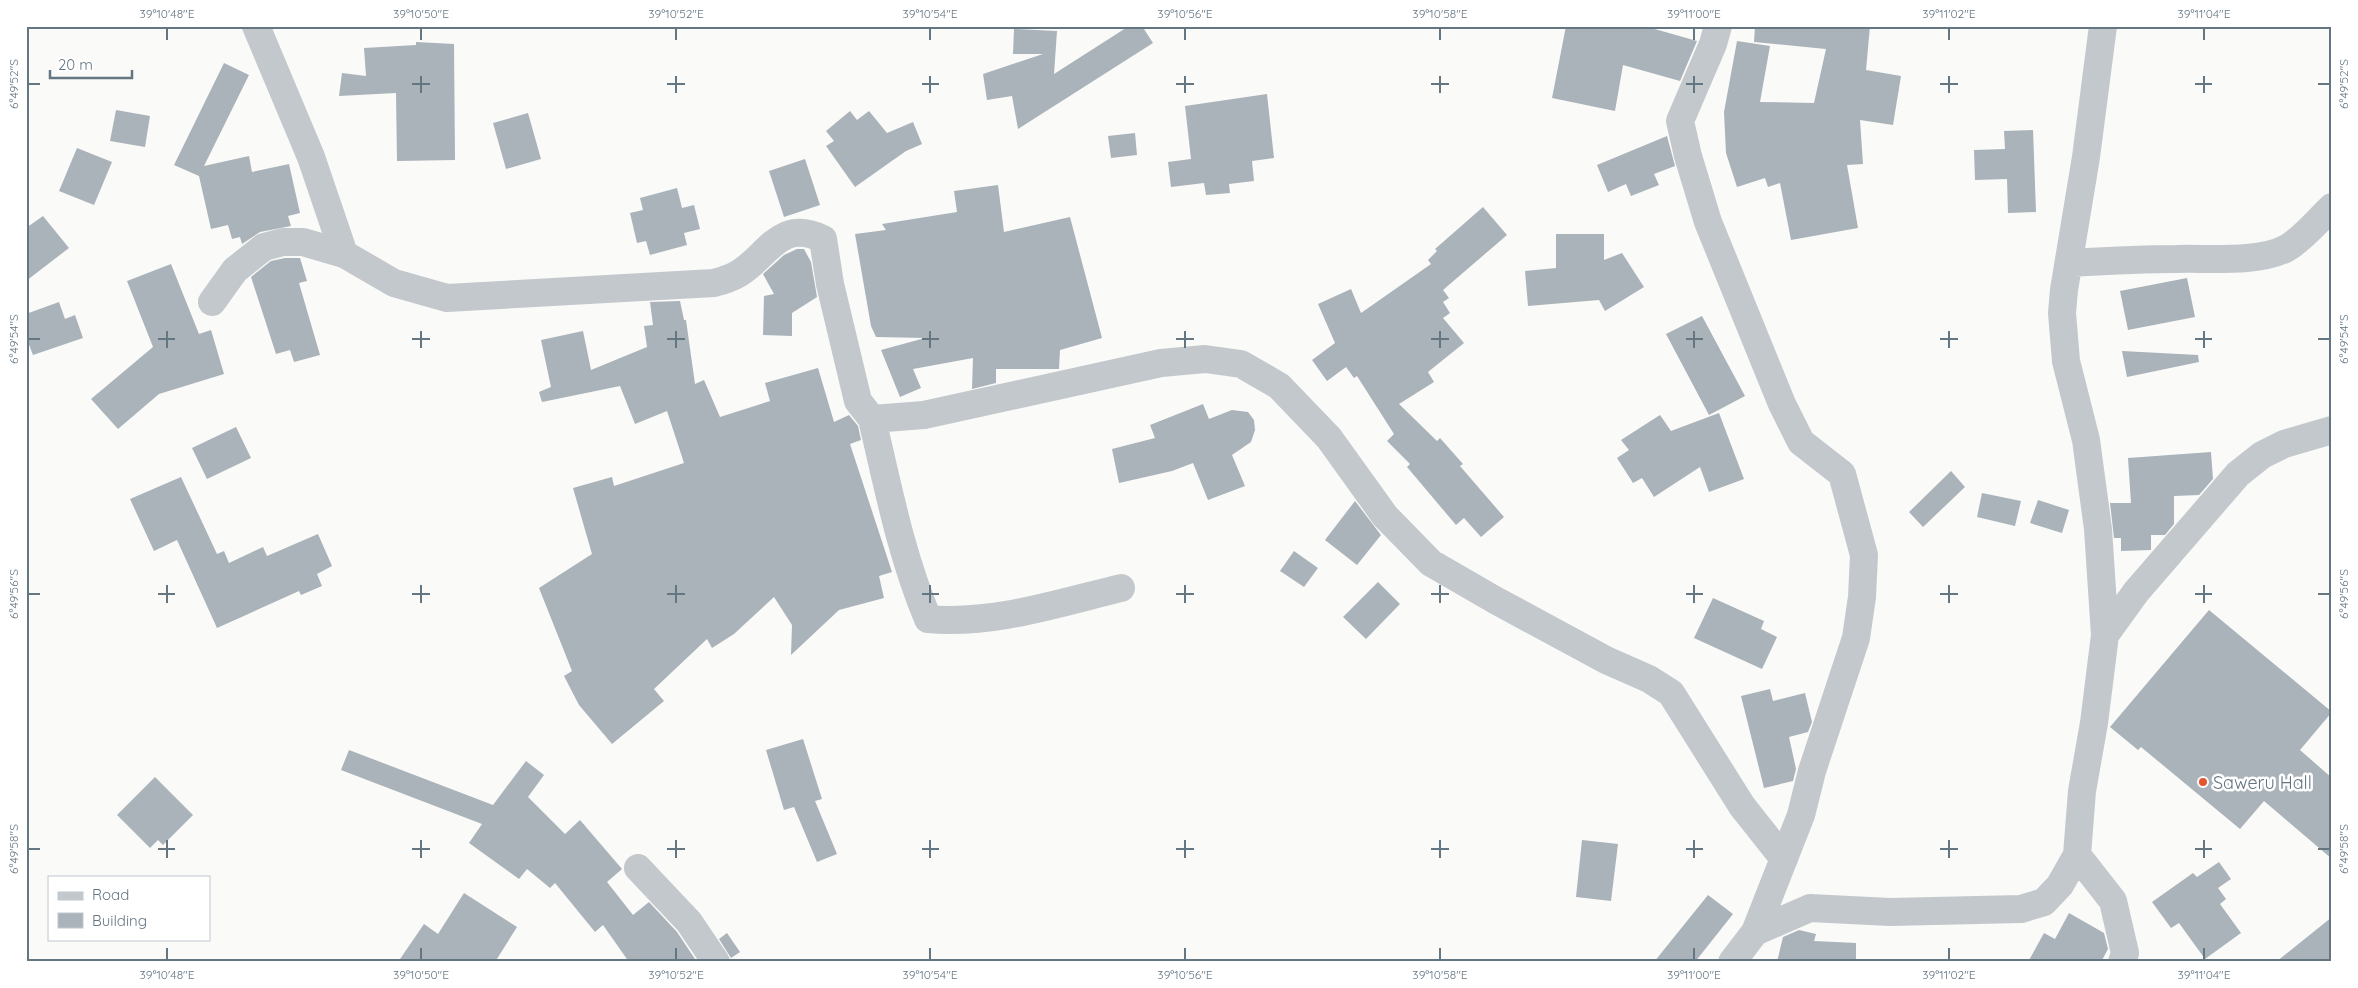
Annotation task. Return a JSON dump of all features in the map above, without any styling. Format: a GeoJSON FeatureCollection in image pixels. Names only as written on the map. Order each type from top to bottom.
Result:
{"type":"FeatureCollection","features":[{"type":"Feature","properties":{"kind":"street"},"geometry":{"type":"LineString","coordinates":[[256,26],[311,157],[344,254]]}},
{"type":"Feature","properties":{"kind":"street"},"geometry":{"type":"LineString","coordinates":[[1718,26],[1713,44],[1680,121],[1688,156],[1708,222],[1782,404],[1801,442],[1842,474],[1864,555],[1862,597],[1856,638],[1812,770],[1801,816],[1755,932],[1732,962]]}},
{"type":"Feature","properties":{"kind":"street"},"geometry":{"type":"LineString","coordinates":[[1755,932],[1810,908],[1890,912],[2021,909],[2044,902],[2060,885],[2077,855],[2082,791],[2094,723],[2104,635],[2098,529],[2086,440],[2066,351],[2062,313],[2103,26]]}},
{"type":"Feature","properties":{"kind":"street"},"geometry":{"type":"LineString","coordinates":[[2070,263],[2245,257],[2268,254],[2285,249],[2297,241],[2332,206]]}},
{"type":"Feature","properties":{"kind":"street"},"geometry":{"type":"LineString","coordinates":[[212,302],[235,270],[264,247],[283,242],[303,242],[344,254],[394,284],[447,298],[714,284],[737,275],[771,244],[788,235],[809,232],[823,239],[830,284],[858,401],[872,419],[896,522],[914,585],[928,619],[950,621],[994,616],[1121,588]]}},
{"type":"Feature","properties":{"kind":"street"},"geometry":{"type":"LineString","coordinates":[[872,419],[924,415],[1161,363],[1205,359],[1241,364],[1278,386],[1329,438],[1385,516],[1431,563],[1606,660],[1649,679],[1671,692],[1742,806],[1784,860]]}},
{"type":"Feature","properties":{"kind":"street"},"geometry":{"type":"LineString","coordinates":[[2104,635],[2136,592],[2238,474],[2262,456],[2284,444],[2332,430]]}},
{"type":"Feature","properties":{"kind":"street"},"geometry":{"type":"LineString","coordinates":[[2077,855],[2113,901],[2125,953],[2122,962]]}},
{"type":"Feature","properties":{"kind":"street"},"geometry":{"type":"LineString","coordinates":[[638,868],[689,922],[716,962]]}},
{"type":"Feature","properties":{"kind":"building"},"geometry":{"type":"Polygon","coordinates":[[[1129,26],[1142,26],[1153,43],[1018,129],[1012,96],[987,100],[983,74],[1043,54],[1013,54],[1014,29],[1057,31],[1054,74],[1129,26]]]}},
{"type":"Feature","properties":{"kind":"building"},"geometry":{"type":"Polygon","coordinates":[[[1566,26],[1644,26],[1697,41],[1680,81],[1623,65],[1615,111],[1552,98],[1566,26]]]}},
{"type":"Feature","properties":{"kind":"building"},"geometry":{"type":"Polygon","coordinates":[[[1755,26],[1870,26],[1866,70],[1901,76],[1893,125],[1860,120],[1863,164],[1847,165],[1858,228],[1791,240],[1780,183],[1768,187],[1765,178],[1737,187],[1726,153],[1724,112],[1737,41],[1770,46],[1760,102],[1814,103],[1826,49],[1754,42],[1755,26]]]}},
{"type":"Feature","properties":{"kind":"building"},"geometry":{"type":"Polygon","coordinates":[[[416,42],[454,44],[455,160],[397,161],[396,93],[339,96],[342,73],[366,76],[364,48],[416,45],[416,42]]]}},
{"type":"Feature","properties":{"kind":"building"},"geometry":{"type":"Polygon","coordinates":[[[224,63],[249,75],[204,166],[249,156],[252,172],[289,164],[300,213],[288,216],[291,226],[260,232],[242,244],[240,237],[232,239],[228,225],[211,229],[199,176],[174,165],[224,63]]]}},
{"type":"Feature","properties":{"kind":"building"},"geometry":{"type":"Polygon","coordinates":[[[1267,94],[1274,158],[1252,161],[1254,181],[1229,184],[1230,193],[1206,195],[1204,183],[1171,187],[1168,162],[1191,159],[1185,106],[1267,94]]]}},
{"type":"Feature","properties":{"kind":"building"},"geometry":{"type":"Polygon","coordinates":[[[116,110],[150,116],[145,147],[110,141],[116,110]]]}},
{"type":"Feature","properties":{"kind":"building"},"geometry":{"type":"Polygon","coordinates":[[[850,111],[857,120],[869,111],[887,133],[913,122],[922,144],[906,151],[855,187],[826,146],[834,141],[826,131],[850,111]]]}},
{"type":"Feature","properties":{"kind":"building"},"geometry":{"type":"Polygon","coordinates":[[[528,113],[541,159],[506,169],[493,123],[528,113]]]}},
{"type":"Feature","properties":{"kind":"building"},"geometry":{"type":"Polygon","coordinates":[[[2033,130],[2036,212],[2008,213],[2007,179],[1975,180],[1974,150],[2005,149],[2004,131],[2033,130]]]}},
{"type":"Feature","properties":{"kind":"building"},"geometry":{"type":"Polygon","coordinates":[[[1135,133],[1137,155],[1111,158],[1108,136],[1135,133]]]}},
{"type":"Feature","properties":{"kind":"building"},"geometry":{"type":"Polygon","coordinates":[[[1667,136],[1675,166],[1654,174],[1659,185],[1631,196],[1626,184],[1608,192],[1597,165],[1667,136]]]}},
{"type":"Feature","properties":{"kind":"building"},"geometry":{"type":"Polygon","coordinates":[[[77,148],[112,162],[94,205],[59,191],[77,148]]]}},
{"type":"Feature","properties":{"kind":"building"},"geometry":{"type":"Polygon","coordinates":[[[805,159],[820,205],[784,217],[769,171],[805,159]]]}},
{"type":"Feature","properties":{"kind":"building"},"geometry":{"type":"Polygon","coordinates":[[[998,185],[1004,232],[1070,217],[1102,338],[1060,350],[1059,369],[996,369],[996,383],[972,389],[973,358],[913,369],[921,388],[900,397],[881,350],[925,338],[876,337],[871,326],[855,234],[886,230],[882,224],[957,212],[954,191],[998,185]]]}},
{"type":"Feature","properties":{"kind":"building"},"geometry":{"type":"Polygon","coordinates":[[[677,188],[682,208],[694,205],[700,229],[684,233],[687,245],[650,255],[646,241],[637,243],[630,213],[643,210],[640,198],[677,188]]]}},
{"type":"Feature","properties":{"kind":"building"},"geometry":{"type":"Polygon","coordinates":[[[1483,207],[1507,235],[1443,290],[1449,298],[1443,302],[1450,313],[1443,318],[1464,343],[1428,372],[1434,382],[1399,404],[1437,441],[1440,438],[1463,464],[1460,466],[1504,517],[1481,537],[1464,518],[1456,525],[1407,467],[1410,464],[1387,441],[1394,434],[1357,376],[1354,378],[1346,367],[1327,381],[1312,360],[1335,343],[1318,304],[1351,289],[1361,313],[1431,264],[1428,260],[1437,251],[1435,249],[1483,207]]]}},
{"type":"Feature","properties":{"kind":"building"},"geometry":{"type":"Polygon","coordinates":[[[43,216],[69,248],[26,281],[26,228],[43,216]]]}},
{"type":"Feature","properties":{"kind":"building"},"geometry":{"type":"Polygon","coordinates":[[[1556,234],[1604,234],[1604,260],[1622,253],[1644,287],[1605,311],[1599,300],[1528,306],[1525,271],[1556,268],[1556,234]]]}},
{"type":"Feature","properties":{"kind":"building"},"geometry":{"type":"Polygon","coordinates":[[[797,249],[804,249],[811,262],[817,297],[792,313],[792,336],[763,335],[764,296],[774,294],[763,274],[784,255],[797,249]]]}},
{"type":"Feature","properties":{"kind":"building"},"geometry":{"type":"Polygon","coordinates":[[[285,258],[300,258],[307,281],[299,283],[320,355],[294,362],[290,350],[276,354],[251,277],[271,261],[285,258]]]}},
{"type":"Feature","properties":{"kind":"building"},"geometry":{"type":"Polygon","coordinates":[[[171,264],[199,334],[211,330],[224,374],[159,394],[118,429],[91,399],[153,347],[127,281],[171,264]]]}},
{"type":"Feature","properties":{"kind":"building"},"geometry":{"type":"Polygon","coordinates":[[[2187,278],[2195,317],[2128,330],[2120,291],[2187,278]]]}},
{"type":"Feature","properties":{"kind":"building"},"geometry":{"type":"Polygon","coordinates":[[[680,301],[684,320],[686,320],[695,384],[704,380],[720,417],[770,401],[765,383],[818,368],[834,422],[849,415],[858,426],[861,440],[850,444],[892,572],[879,576],[884,598],[839,610],[791,655],[792,625],[774,597],[734,634],[712,648],[707,639],[654,689],[664,701],[612,744],[579,705],[564,676],[572,671],[539,588],[592,554],[573,488],[612,477],[614,486],[684,463],[667,411],[635,424],[620,386],[542,402],[539,392],[551,387],[541,340],[583,331],[591,370],[647,347],[644,326],[653,325],[650,302],[680,301]]]}},
{"type":"Feature","properties":{"kind":"building"},"geometry":{"type":"Polygon","coordinates":[[[59,302],[65,319],[75,315],[83,338],[33,355],[26,337],[26,314],[59,302]]]}},
{"type":"Feature","properties":{"kind":"building"},"geometry":{"type":"Polygon","coordinates":[[[1702,316],[1745,396],[1709,415],[1666,334],[1702,316]]]}},
{"type":"Feature","properties":{"kind":"building"},"geometry":{"type":"Polygon","coordinates":[[[2122,351],[2198,355],[2199,362],[2127,377],[2122,351]]]}},
{"type":"Feature","properties":{"kind":"building"},"geometry":{"type":"Polygon","coordinates":[[[1203,404],[1209,419],[1232,410],[1248,412],[1254,420],[1255,430],[1251,442],[1232,455],[1245,486],[1208,500],[1193,463],[1172,471],[1119,483],[1112,449],[1155,438],[1150,425],[1203,404]]]}},
{"type":"Feature","properties":{"kind":"building"},"geometry":{"type":"Polygon","coordinates":[[[1719,413],[1744,479],[1709,492],[1700,467],[1654,497],[1642,478],[1633,483],[1617,458],[1629,450],[1621,440],[1660,415],[1671,431],[1719,413]]]}},
{"type":"Feature","properties":{"kind":"building"},"geometry":{"type":"Polygon","coordinates":[[[236,427],[251,458],[207,479],[192,448],[236,427]]]}},
{"type":"Feature","properties":{"kind":"building"},"geometry":{"type":"Polygon","coordinates":[[[2211,452],[2213,479],[2199,495],[2174,496],[2174,524],[2165,535],[2151,535],[2151,550],[2121,551],[2121,538],[2114,538],[2110,503],[2131,503],[2128,458],[2211,452]]]}},
{"type":"Feature","properties":{"kind":"building"},"geometry":{"type":"Polygon","coordinates":[[[1951,471],[1965,487],[1923,527],[1909,512],[1951,471]]]}},
{"type":"Feature","properties":{"kind":"building"},"geometry":{"type":"Polygon","coordinates":[[[181,477],[217,554],[224,551],[229,563],[263,547],[267,556],[318,534],[332,566],[317,574],[322,586],[301,595],[299,591],[217,628],[177,540],[154,551],[130,499],[181,477]]]}},
{"type":"Feature","properties":{"kind":"building"},"geometry":{"type":"Polygon","coordinates":[[[1982,493],[2021,501],[2015,526],[1977,517],[1982,493]]]}},
{"type":"Feature","properties":{"kind":"building"},"geometry":{"type":"Polygon","coordinates":[[[2038,500],[2069,510],[2062,533],[2030,523],[2038,500]]]}},
{"type":"Feature","properties":{"kind":"building"},"geometry":{"type":"Polygon","coordinates":[[[1355,501],[1381,535],[1357,565],[1325,540],[1355,501]]]}},
{"type":"Feature","properties":{"kind":"building"},"geometry":{"type":"Polygon","coordinates":[[[1294,551],[1318,568],[1304,587],[1280,571],[1294,551]]]}},
{"type":"Feature","properties":{"kind":"building"},"geometry":{"type":"Polygon","coordinates":[[[1378,582],[1400,604],[1366,639],[1343,617],[1378,582]]]}},
{"type":"Feature","properties":{"kind":"building"},"geometry":{"type":"Polygon","coordinates":[[[1713,598],[1764,621],[1761,629],[1777,637],[1762,669],[1694,638],[1713,598]]]}},
{"type":"Feature","properties":{"kind":"building"},"geometry":{"type":"Polygon","coordinates":[[[2209,610],[2332,712],[2300,750],[2332,778],[2332,859],[2264,801],[2240,829],[2141,747],[2138,750],[2110,727],[2209,610]]]}},
{"type":"Feature","properties":{"kind":"building"},"geometry":{"type":"Polygon","coordinates":[[[1770,689],[1773,701],[1805,693],[1812,722],[1808,732],[1789,737],[1796,769],[1793,781],[1764,788],[1741,696],[1770,689]]]}},
{"type":"Feature","properties":{"kind":"building"},"geometry":{"type":"Polygon","coordinates":[[[803,739],[822,799],[815,801],[837,854],[817,862],[794,807],[784,810],[766,750],[803,739]]]}},
{"type":"Feature","properties":{"kind":"building"},"geometry":{"type":"Polygon","coordinates":[[[349,750],[493,805],[526,761],[544,775],[528,797],[565,834],[580,820],[622,869],[607,882],[633,915],[649,902],[677,932],[697,962],[629,962],[603,925],[595,932],[555,883],[550,888],[527,869],[519,879],[469,843],[482,824],[341,770],[349,750]]]}},
{"type":"Feature","properties":{"kind":"building"},"geometry":{"type":"Polygon","coordinates":[[[155,777],[193,815],[163,845],[158,840],[150,848],[117,815],[155,777]]]}},
{"type":"Feature","properties":{"kind":"building"},"geometry":{"type":"Polygon","coordinates":[[[1582,840],[1618,844],[1611,901],[1576,897],[1582,840]]]}},
{"type":"Feature","properties":{"kind":"building"},"geometry":{"type":"Polygon","coordinates":[[[2219,862],[2231,879],[2218,888],[2226,899],[2220,904],[2241,933],[2205,959],[2179,923],[2171,928],[2152,902],[2193,873],[2197,877],[2219,862]]]}},
{"type":"Feature","properties":{"kind":"building"},"geometry":{"type":"Polygon","coordinates":[[[464,893],[517,927],[495,962],[398,962],[424,924],[438,934],[464,893]]]}},
{"type":"Feature","properties":{"kind":"building"},"geometry":{"type":"Polygon","coordinates":[[[1708,895],[1733,914],[1695,962],[1654,962],[1708,895]]]}},
{"type":"Feature","properties":{"kind":"building"},"geometry":{"type":"Polygon","coordinates":[[[2069,913],[2104,933],[2108,949],[2101,962],[2028,962],[2044,933],[2055,939],[2069,913]]]}},
{"type":"Feature","properties":{"kind":"building"},"geometry":{"type":"Polygon","coordinates":[[[2332,917],[2332,962],[2276,962],[2332,917]]]}},
{"type":"Feature","properties":{"kind":"building"},"geometry":{"type":"Polygon","coordinates":[[[1799,930],[1816,934],[1814,941],[1856,943],[1856,962],[1777,962],[1783,937],[1799,930]]]}},
{"type":"Feature","properties":{"kind":"building"},"geometry":{"type":"Polygon","coordinates":[[[727,933],[740,952],[731,958],[719,939],[727,933]]]}},
{"type":"Feature","properties":{"kind":"place","name":"Saweru Hall"},"geometry":{"type":"Point","coordinates":[2203,782]}}]}
